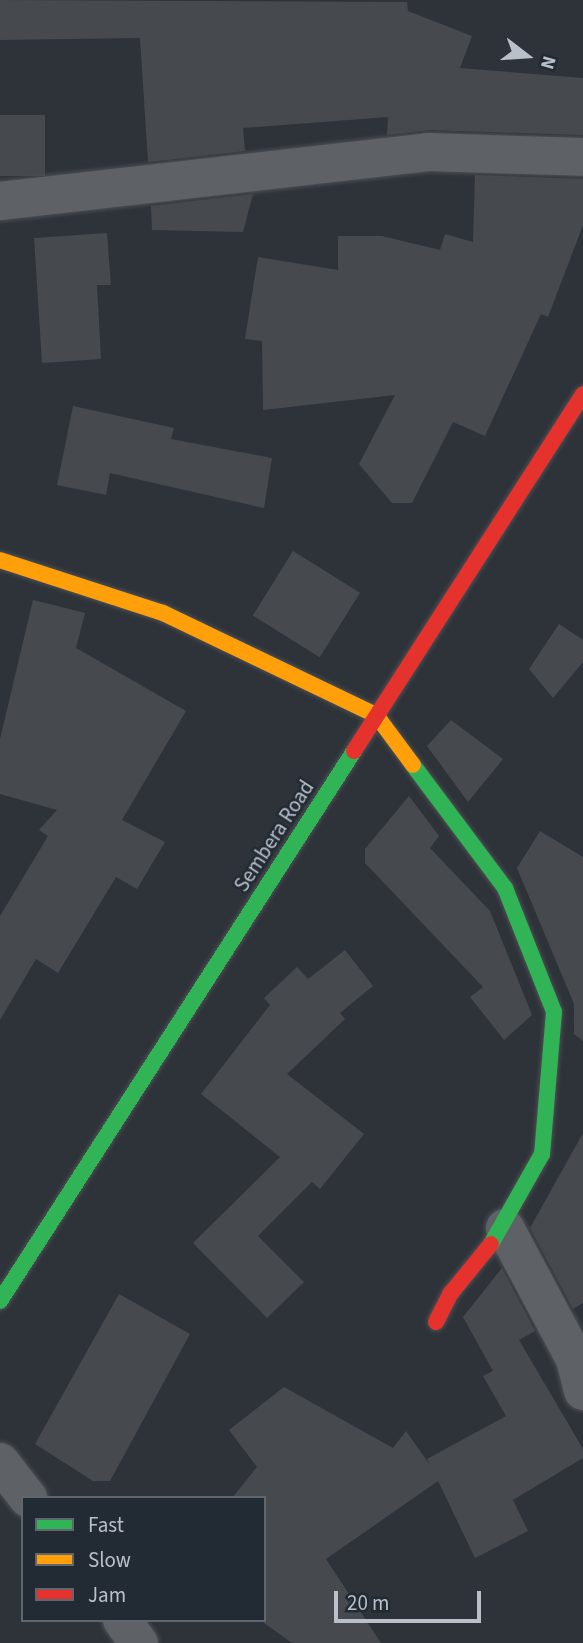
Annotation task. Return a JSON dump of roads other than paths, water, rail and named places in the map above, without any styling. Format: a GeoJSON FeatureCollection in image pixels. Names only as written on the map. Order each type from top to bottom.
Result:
{"type":"FeatureCollection","features":[{"type":"Feature","properties":{"kind":"street"},"geometry":{"type":"LineString","coordinates":[[0,201],[428,152],[583,157]]}},
{"type":"Feature","properties":{"kind":"street","name":"Sembera Road"},"geometry":{"type":"LineString","coordinates":[[0,1301],[583,394]]}},
{"type":"Feature","properties":{"kind":"street"},"geometry":{"type":"LineString","coordinates":[[0,560],[163,613],[376,715],[505,888],[551,1003],[542,1154],[505,1228],[451,1293],[436,1322]]}},
{"type":"Feature","properties":{"kind":"street"},"geometry":{"type":"LineString","coordinates":[[505,1228],[575,1359],[583,1391]]}},
{"type":"Feature","properties":{"kind":"street"},"geometry":{"type":"LineString","coordinates":[[0,1462],[26,1496]]}},
{"type":"Feature","properties":{"kind":"street"},"geometry":{"type":"LineString","coordinates":[[123,1622],[139,1643]]}}]}
